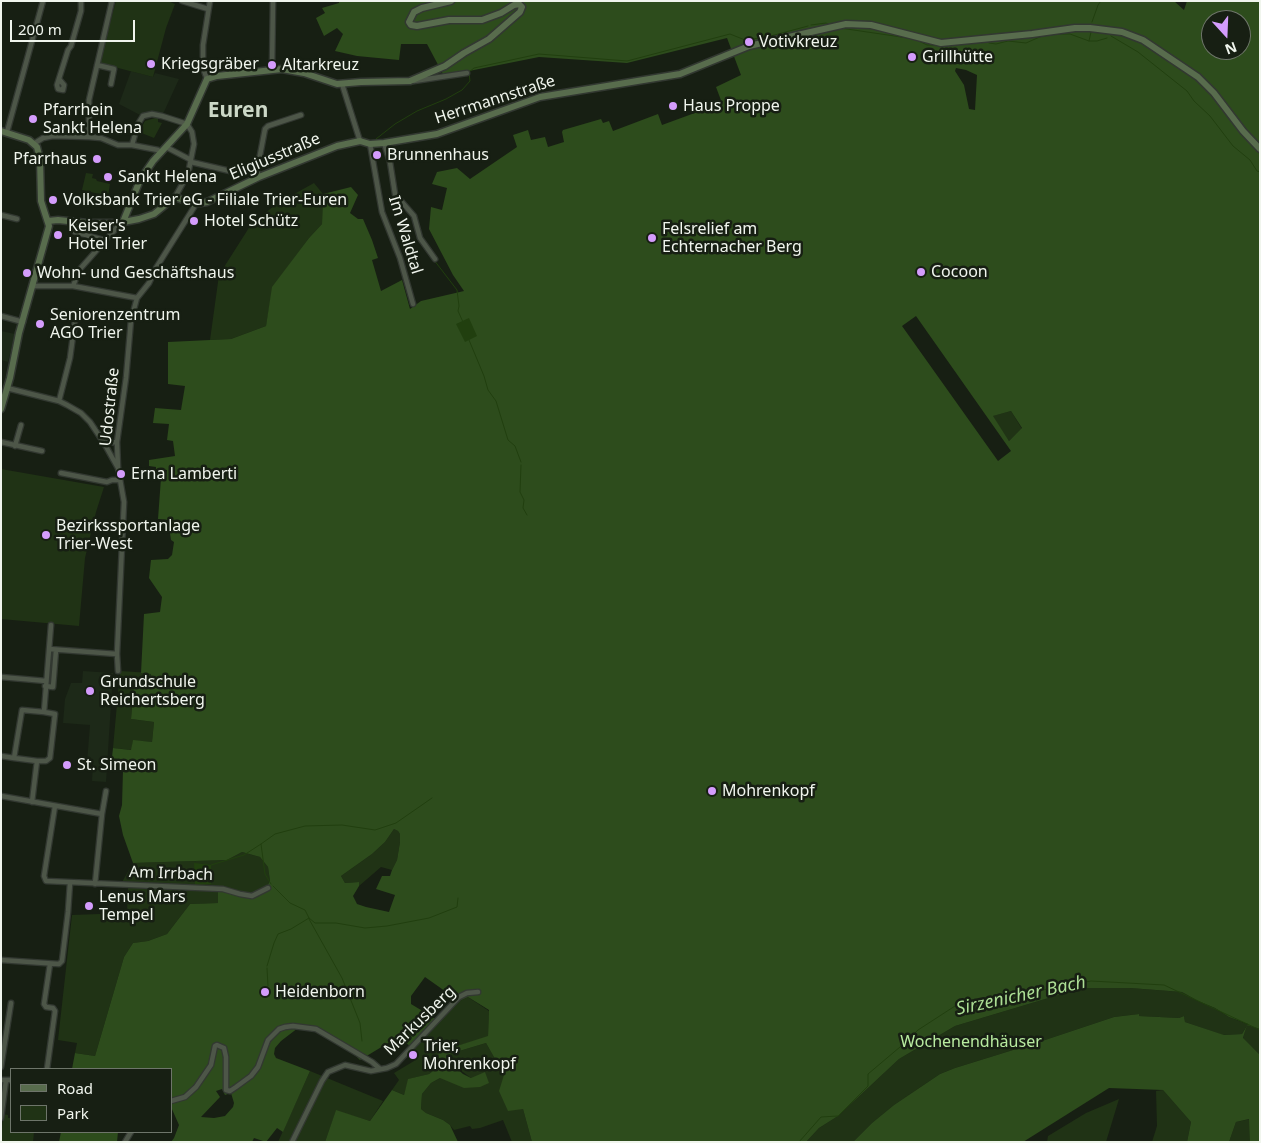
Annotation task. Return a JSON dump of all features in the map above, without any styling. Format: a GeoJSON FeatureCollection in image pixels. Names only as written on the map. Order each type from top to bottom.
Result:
{"type":"FeatureCollection","features":[{"type":"Feature","properties":{"kind":"street"},"geometry":{"type":"LineString","coordinates":[[1,409],[48,229],[48,221],[41,201],[38,149],[35,143],[4,132],[43,1]]}},
{"type":"Feature","properties":{"kind":"street"},"geometry":{"type":"LineString","coordinates":[[60,79],[81,12],[81,1]]}},
{"type":"Feature","properties":{"kind":"street"},"geometry":{"type":"LineString","coordinates":[[89,136],[89,100],[112,1]]}},
{"type":"Feature","properties":{"kind":"street"},"geometry":{"type":"LineString","coordinates":[[182,1],[208,9]]}},
{"type":"Feature","properties":{"kind":"street"},"geometry":{"type":"LineString","coordinates":[[123,222],[140,180],[187,124],[206,80],[203,68],[202,45],[210,1]]}},
{"type":"Feature","properties":{"kind":"street"},"geometry":{"type":"LineString","coordinates":[[272,69],[273,1]]}},
{"type":"Feature","properties":{"kind":"street"},"geometry":{"type":"LineString","coordinates":[[410,81],[445,66],[489,39],[522,9],[522,6],[517,4],[501,14],[482,20],[450,20],[417,26],[411,25],[409,22],[414,12],[422,8],[451,1]]}},
{"type":"Feature","properties":{"kind":"street","name":"Herrmannstraße"},"geometry":{"type":"LineString","coordinates":[[360,141],[370,144],[384,143],[443,132],[464,123],[546,96],[680,74],[749,46],[846,24],[871,25],[941,42],[1032,34],[1065,29],[1105,29],[1122,32],[1143,40],[1189,70],[1214,93],[1260,149]]}},
{"type":"Feature","properties":{"kind":"street"},"geometry":{"type":"LineString","coordinates":[[96,65],[114,70],[111,84]]}},
{"type":"Feature","properties":{"kind":"street"},"geometry":{"type":"LineString","coordinates":[[206,80],[217,76],[272,69],[304,73],[329,82],[342,84],[425,80],[467,73]]}},
{"type":"Feature","properties":{"kind":"street"},"geometry":{"type":"LineString","coordinates":[[342,84],[360,141]]}},
{"type":"Feature","properties":{"kind":"street"},"geometry":{"type":"LineString","coordinates":[[73,286],[80,269],[117,225],[151,215],[175,197],[188,174],[194,139],[187,124],[162,116],[145,115],[138,124],[132,145]]}},
{"type":"Feature","properties":{"kind":"street"},"geometry":{"type":"LineString","coordinates":[[259,177],[257,171],[265,130],[268,126],[301,115]]}},
{"type":"Feature","properties":{"kind":"street"},"geometry":{"type":"LineString","coordinates":[[35,143],[43,138],[53,136],[89,136],[101,138],[118,145],[132,145],[158,150],[161,153]]}},
{"type":"Feature","properties":{"kind":"street","name":"Eligiusstraße"},"geometry":{"type":"LineString","coordinates":[[196,204],[216,198],[259,177],[321,151],[360,141]]}},
{"type":"Feature","properties":{"kind":"street"},"geometry":{"type":"LineString","coordinates":[[384,143],[390,162],[395,194],[414,216],[420,238],[436,259]]}},
{"type":"Feature","properties":{"kind":"street","name":"Im Waldtal"},"geometry":{"type":"LineString","coordinates":[[370,144],[382,212],[400,258],[413,304]]}},
{"type":"Feature","properties":{"kind":"street"},"geometry":{"type":"LineString","coordinates":[[166,147],[191,161],[230,172],[236,176]]}},
{"type":"Feature","properties":{"kind":"street"},"geometry":{"type":"LineString","coordinates":[[175,197],[196,204]]}},
{"type":"Feature","properties":{"kind":"street","name":"Udostraße"},"geometry":{"type":"LineString","coordinates":[[118,671],[117,654],[124,502],[118,468],[117,442],[126,378],[131,320],[137,298],[149,283],[156,268],[196,204]]}},
{"type":"Feature","properties":{"kind":"street"},"geometry":{"type":"LineString","coordinates":[[1,215],[17,219]]}},
{"type":"Feature","properties":{"kind":"street"},"geometry":{"type":"LineString","coordinates":[[48,221],[123,222]]}},
{"type":"Feature","properties":{"kind":"street"},"geometry":{"type":"LineString","coordinates":[[72,221],[72,227],[75,232],[104,240]]}},
{"type":"Feature","properties":{"kind":"street"},"geometry":{"type":"LineString","coordinates":[[33,286],[73,286],[137,298]]}},
{"type":"Feature","properties":{"kind":"street"},"geometry":{"type":"LineString","coordinates":[[59,401],[70,358],[75,321],[72,315]]}},
{"type":"Feature","properties":{"kind":"street"},"geometry":{"type":"LineString","coordinates":[[1,316],[23,322]]}},
{"type":"Feature","properties":{"kind":"street"},"geometry":{"type":"LineString","coordinates":[[7,388],[59,401],[80,413],[90,422],[118,468]]}},
{"type":"Feature","properties":{"kind":"street"},"geometry":{"type":"LineString","coordinates":[[15,446],[21,425]]}},
{"type":"Feature","properties":{"kind":"street"},"geometry":{"type":"LineString","coordinates":[[1,442],[42,451]]}},
{"type":"Feature","properties":{"kind":"street"},"geometry":{"type":"LineString","coordinates":[[104,443],[117,442]]}},
{"type":"Feature","properties":{"kind":"street"},"geometry":{"type":"LineString","coordinates":[[61,473],[107,484],[112,480],[120,480]]}},
{"type":"Feature","properties":{"kind":"street"},"geometry":{"type":"LineString","coordinates":[[44,712],[51,625]]}},
{"type":"Feature","properties":{"kind":"street"},"geometry":{"type":"LineString","coordinates":[[49,649],[117,654]]}},
{"type":"Feature","properties":{"kind":"street"},"geometry":{"type":"LineString","coordinates":[[1,678],[46,684],[52,688],[56,650]]}},
{"type":"Feature","properties":{"kind":"street"},"geometry":{"type":"LineString","coordinates":[[1,756],[14,758],[37,761],[46,761],[50,758],[55,714],[22,710],[14,758]]}},
{"type":"Feature","properties":{"kind":"street"},"geometry":{"type":"LineString","coordinates":[[32,802],[37,761]]}},
{"type":"Feature","properties":{"kind":"street"},"geometry":{"type":"LineString","coordinates":[[95,884],[106,791]]}},
{"type":"Feature","properties":{"kind":"street"},"geometry":{"type":"LineString","coordinates":[[1,796],[102,814]]}},
{"type":"Feature","properties":{"kind":"street","name":"Am Irrbach"},"geometry":{"type":"LineString","coordinates":[[55,806],[44,876],[46,881],[223,888],[246,896],[252,896],[268,888]]}},
{"type":"Feature","properties":{"kind":"street"},"geometry":{"type":"LineString","coordinates":[[1,960],[50,964],[59,964],[62,961],[70,883]]}},
{"type":"Feature","properties":{"kind":"street"},"geometry":{"type":"LineString","coordinates":[[48,1068],[55,1011],[44,1004],[50,964]]}},
{"type":"Feature","properties":{"kind":"street","name":"Markusberg"},"geometry":{"type":"LineString","coordinates":[[292,1142],[322,1080],[328,1072],[344,1065],[371,1071],[396,1064],[459,998],[467,993],[478,992]]}},
{"type":"Feature","properties":{"kind":"street"},"geometry":{"type":"LineString","coordinates":[[1,1067],[11,1003]]}},
{"type":"Feature","properties":{"kind":"street","name":"Markusberg"},"geometry":{"type":"LineString","coordinates":[[172,1101],[185,1097],[196,1087],[211,1065],[215,1046],[220,1045],[224,1048],[226,1065],[225,1088],[230,1091],[251,1076],[258,1067],[268,1040],[274,1033],[279,1029],[293,1026],[316,1029],[372,1062],[380,1070]]}},
{"type":"Feature","properties":{"kind":"street"},"geometry":{"type":"LineString","coordinates":[[1,1118],[6,1080]]}},
{"type":"Feature","properties":{"kind":"shaded area"},"geometry":{"type":"Polygon","coordinates":[[[339,1],[1174,1],[1184,10],[1187,1],[1260,1],[1260,1029],[1229,1017],[1182,992],[1130,988],[1082,988],[955,1026],[899,1059],[838,1116],[819,1128],[806,1142],[532,1142],[523,1109],[508,1111],[499,1091],[504,1075],[486,1043],[446,1055],[448,1061],[463,1074],[471,1078],[485,1072],[489,1083],[480,1087],[464,1088],[440,1078],[431,1083],[422,1094],[421,1109],[450,1125],[458,1142],[325,1142],[336,1110],[370,1121],[392,1090],[404,1095],[408,1079],[429,1074],[440,1066],[438,1052],[488,1036],[489,1010],[468,997],[459,1001],[425,977],[411,996],[411,1004],[439,1021],[414,1049],[398,1037],[360,1060],[319,1032],[307,1029],[298,1028],[281,1041],[275,1048],[274,1054],[276,1058],[310,1071],[283,1132],[277,1128],[266,1142],[254,1138],[252,1142],[171,1142],[179,1125],[172,1109],[172,1068],[72,1068],[75,1053],[95,1056],[124,957],[133,943],[148,941],[167,934],[190,904],[218,903],[218,890],[230,891],[251,898],[259,896],[270,881],[268,867],[260,857],[242,852],[227,860],[133,863],[123,835],[119,816],[122,805],[123,770],[111,767],[113,748],[131,750],[133,740],[152,742],[154,722],[131,719],[134,685],[150,686],[151,674],[141,673],[144,614],[160,612],[162,597],[149,578],[151,560],[168,559],[172,555],[174,542],[171,540],[168,520],[158,519],[161,478],[166,478],[167,470],[149,466],[149,460],[175,456],[173,441],[167,440],[169,424],[153,423],[155,408],[181,410],[185,386],[168,384],[168,342],[231,339],[266,326],[272,287],[322,224],[323,194],[351,187],[358,195],[350,213],[358,219],[363,219],[372,240],[378,258],[372,260],[381,291],[402,280],[410,309],[421,301],[464,291],[453,275],[429,229],[431,207],[442,210],[447,188],[432,184],[437,172],[457,168],[470,179],[517,147],[513,135],[528,130],[531,140],[545,137],[548,147],[564,142],[563,130],[601,119],[603,123],[609,121],[613,131],[658,114],[662,125],[722,103],[716,87],[741,75],[727,38],[627,63],[539,57],[444,76],[427,44],[401,44],[399,60],[357,56],[335,51],[343,34],[337,28],[324,36],[316,18],[325,13],[322,8],[339,3],[339,1]],[[956,68],[955,71],[964,85],[969,109],[975,110],[977,75],[956,68]],[[916,316],[902,326],[998,461],[1011,451],[916,316]],[[1011,411],[993,416],[1009,441],[1022,428],[1011,411]],[[394,829],[385,842],[372,854],[341,876],[345,883],[359,882],[359,886],[353,896],[357,904],[389,912],[395,895],[376,889],[382,876],[390,876],[397,860],[400,834],[394,829]],[[222,1089],[216,1091],[220,1097],[201,1117],[214,1118],[225,1116],[233,1107],[234,1103],[231,1093],[225,1095],[222,1089]]]}},
{"type":"Feature","properties":{"kind":"shaded area"},"geometry":{"type":"Polygon","coordinates":[[[131,71],[153,77],[155,73],[179,79],[163,114],[152,112],[140,115],[119,104],[131,71]]]}},
{"type":"Feature","properties":{"kind":"shaded area"},"geometry":{"type":"Polygon","coordinates":[[[469,318],[477,336],[465,342],[456,324],[469,318]]]}},
{"type":"Feature","properties":{"kind":"shaded area"},"geometry":{"type":"Polygon","coordinates":[[[1,331],[15,334],[8,362],[1,360],[1,331]]]}},
{"type":"Feature","properties":{"kind":"shaded area","name":"Grundschule Reichertsberg"},"geometry":{"type":"Polygon","coordinates":[[[83,671],[113,673],[106,782],[92,781],[93,763],[87,762],[90,725],[63,723],[65,699],[71,683],[82,683],[83,671]]]}},
{"type":"Feature","properties":{"kind":"shaded area"},"geometry":{"type":"Polygon","coordinates":[[[194,863],[211,865],[211,884],[195,885],[194,863]]]}},
{"type":"Feature","properties":{"kind":"shaded area"},"geometry":{"type":"Polygon","coordinates":[[[1139,1014],[1139,1016],[1179,1018],[1184,1016],[1185,1022],[1224,1035],[1242,1034],[1247,1026],[1243,1038],[1260,1055],[1260,1142],[1250,1142],[1249,1119],[1236,1122],[1229,1142],[1187,1142],[1191,1122],[1163,1090],[1109,1088],[1023,1142],[853,1142],[894,1105],[940,1074],[1114,1017],[1139,1014]]]}},
{"type":"Feature","properties":{"kind":"shaded area"},"geometry":{"type":"Polygon","coordinates":[[[61,1133],[118,1133],[117,1142],[59,1142],[61,1133]]]}},
{"type":"Feature","properties":{"kind":"green space"},"geometry":{"type":"Polygon","coordinates":[[[116,1],[168,1],[175,4],[166,28],[153,77],[99,63],[116,1]]]}},
{"type":"Feature","properties":{"kind":"green space"},"geometry":{"type":"Polygon","coordinates":[[[158,118],[158,122],[162,123],[154,138],[139,132],[145,121],[158,118]]]}},
{"type":"Feature","properties":{"kind":"green space"},"geometry":{"type":"Polygon","coordinates":[[[86,173],[93,174],[92,178],[97,181],[110,184],[108,196],[82,190],[86,173]]]}},
{"type":"Feature","properties":{"kind":"green space"},"geometry":{"type":"Polygon","coordinates":[[[314,183],[323,194],[322,224],[309,238],[273,287],[266,326],[231,339],[210,340],[219,275],[252,223],[278,203],[314,183]]]}},
{"type":"Feature","properties":{"kind":"green space"},"geometry":{"type":"Polygon","coordinates":[[[1011,411],[1022,429],[1009,441],[992,416],[1011,411]]]}},
{"type":"Feature","properties":{"kind":"green space","name":"Bezirkssportanlage Trier-West"},"geometry":{"type":"Polygon","coordinates":[[[1,469],[104,487],[85,558],[79,626],[1,619],[1,469]]]}},
{"type":"Feature","properties":{"kind":"green space"},"geometry":{"type":"Polygon","coordinates":[[[120,671],[151,673],[150,687],[134,685],[131,719],[154,722],[152,742],[133,741],[132,750],[113,748],[120,671]]]}},
{"type":"Feature","properties":{"kind":"green space"},"geometry":{"type":"Polygon","coordinates":[[[394,829],[400,834],[400,842],[397,860],[392,870],[381,867],[359,886],[359,882],[345,883],[341,876],[372,854],[385,842],[394,829]]]}},
{"type":"Feature","properties":{"kind":"green space"},"geometry":{"type":"Polygon","coordinates":[[[242,852],[260,857],[268,867],[270,881],[259,896],[218,903],[190,904],[167,934],[148,941],[133,943],[124,957],[95,1056],[75,1053],[77,1043],[58,1040],[72,915],[127,913],[128,888],[122,882],[133,863],[227,860],[242,852]]]}},
{"type":"Feature","properties":{"kind":"green space","name":"Wochenendhäuser"},"geometry":{"type":"Polygon","coordinates":[[[1082,988],[1130,988],[1182,992],[1229,1017],[1260,1029],[1260,1055],[1243,1039],[1246,1027],[1242,1034],[1223,1035],[1185,1022],[1184,1016],[1179,1018],[1139,1016],[1139,1014],[1114,1017],[940,1074],[894,1105],[853,1142],[806,1142],[819,1128],[838,1116],[899,1059],[955,1026],[1082,988]]]}},
{"type":"Feature","properties":{"kind":"green space"},"geometry":{"type":"Polygon","coordinates":[[[468,997],[489,1011],[488,1037],[438,1052],[440,1066],[429,1074],[409,1079],[404,1095],[392,1090],[399,1080],[394,1073],[414,1061],[418,1054],[414,1049],[459,1001],[468,997]]]}},
{"type":"Feature","properties":{"kind":"green space"},"geometry":{"type":"Polygon","coordinates":[[[486,1043],[523,1109],[532,1142],[512,1142],[503,1120],[480,1128],[472,1129],[470,1126],[454,1130],[443,1120],[421,1109],[422,1094],[431,1083],[440,1078],[471,1078],[448,1061],[446,1055],[486,1043]]]}},
{"type":"Feature","properties":{"kind":"green space"},"geometry":{"type":"Polygon","coordinates":[[[310,1071],[383,1101],[370,1121],[336,1111],[325,1142],[278,1142],[310,1071]]]}},
{"type":"Feature","properties":{"kind":"green space"},"geometry":{"type":"Polygon","coordinates":[[[1163,1090],[1191,1122],[1187,1142],[1152,1142],[1157,1126],[1156,1091],[1163,1090]]]}},
{"type":"Feature","properties":{"kind":"green space"},"geometry":{"type":"Polygon","coordinates":[[[1119,1099],[1106,1142],[1047,1142],[1048,1136],[1086,1113],[1119,1099]]]}},
{"type":"Feature","properties":{"kind":"green space"},"geometry":{"type":"Polygon","coordinates":[[[3,1114],[8,1115],[8,1118],[10,1118],[10,1133],[34,1133],[33,1142],[1,1142],[3,1114]]]}},
{"type":"Feature","properties":{"kind":"green space"},"geometry":{"type":"Polygon","coordinates":[[[1250,1119],[1250,1142],[1229,1142],[1236,1122],[1250,1119]]]}},
{"type":"Feature","properties":{"kind":"waterway"},"geometry":{"type":"LineString","coordinates":[[1092,22],[1101,1]]}},
{"type":"Feature","properties":{"kind":"waterway"},"geometry":{"type":"LineString","coordinates":[[811,25],[826,23],[830,25]]}},
{"type":"Feature","properties":{"kind":"waterway"},"geometry":{"type":"LineString","coordinates":[[376,139],[395,124],[417,111],[462,90],[470,81],[469,72],[474,68],[539,54],[627,61],[730,34],[745,40],[767,37],[808,26]]}},
{"type":"Feature","properties":{"kind":"waterway"},"geometry":{"type":"LineString","coordinates":[[840,28],[908,38]]}},
{"type":"Feature","properties":{"kind":"waterway"},"geometry":{"type":"LineString","coordinates":[[1089,41],[1091,32]]}},
{"type":"Feature","properties":{"kind":"waterway"},"geometry":{"type":"LineString","coordinates":[[989,43],[996,44],[1008,41],[1026,43],[1042,36],[1057,34],[1070,34],[1089,41],[1107,38]]}},
{"type":"Feature","properties":{"kind":"waterway"},"geometry":{"type":"LineString","coordinates":[[1111,36],[1138,52],[1187,91],[1194,101],[1210,116],[1233,146],[1250,160],[1257,171],[1260,172]]}},
{"type":"Feature","properties":{"kind":"waterway"},"geometry":{"type":"LineString","coordinates":[[917,40],[927,45],[937,45]]}},
{"type":"Feature","properties":{"kind":"waterway"},"geometry":{"type":"LineString","coordinates":[[978,42],[985,42]]}},
{"type":"Feature","properties":{"kind":"waterway"},"geometry":{"type":"LineString","coordinates":[[434,260],[457,290],[458,311],[463,322]]}},
{"type":"Feature","properties":{"kind":"waterway"},"geometry":{"type":"LineString","coordinates":[[469,340],[488,390],[496,401],[508,440],[515,446],[521,462]]}},
{"type":"Feature","properties":{"kind":"waterway"},"geometry":{"type":"LineString","coordinates":[[521,465],[520,492],[524,500],[523,508],[527,515]]}},
{"type":"Feature","properties":{"kind":"waterway"},"geometry":{"type":"LineString","coordinates":[[261,844],[275,834],[305,826],[342,825],[375,830],[396,823],[432,798]]}},
{"type":"Feature","properties":{"kind":"waterway"},"geometry":{"type":"LineString","coordinates":[[211,865],[244,855],[261,844],[265,874],[271,884]]}},
{"type":"Feature","properties":{"kind":"waterway"},"geometry":{"type":"LineString","coordinates":[[267,966],[278,934],[291,929],[309,918],[305,910],[290,903],[273,886]]}},
{"type":"Feature","properties":{"kind":"waterway"},"geometry":{"type":"LineString","coordinates":[[309,918],[315,923],[336,923],[365,928],[387,926],[429,918],[457,907],[458,898]]}},
{"type":"Feature","properties":{"kind":"waterway"},"geometry":{"type":"LineString","coordinates":[[309,919],[342,978],[360,1023],[362,1041]]}},
{"type":"Feature","properties":{"kind":"waterway"},"geometry":{"type":"LineString","coordinates":[[267,968],[268,986]]}},
{"type":"Feature","properties":{"kind":"waterway","name":"Sirzenicher Bach"},"geometry":{"type":"LineString","coordinates":[[799,1142],[821,1117],[838,1116],[868,1086],[868,1074],[918,1030],[955,1006],[1091,981],[1164,985],[1260,1030]]}},
{"type":"Feature","properties":{"kind":"waterway"},"geometry":{"type":"LineString","coordinates":[[265,992],[267,987]]}},
{"type":"Feature","properties":{"kind":"place","name":"Votivkreuz"},"geometry":{"type":"Point","coordinates":[749,42]}},
{"type":"Feature","properties":{"kind":"place","name":"Grillhütte"},"geometry":{"type":"Point","coordinates":[912,57]}},
{"type":"Feature","properties":{"kind":"place","name":"Kriegsgräber"},"geometry":{"type":"Point","coordinates":[151,64]}},
{"type":"Feature","properties":{"kind":"place","name":"Altarkreuz"},"geometry":{"type":"Point","coordinates":[272,65]}},
{"type":"Feature","properties":{"kind":"place","name":"Haus Proppe"},"geometry":{"type":"Point","coordinates":[673,106]}},
{"type":"Feature","properties":{"kind":"place","name":"Pfarrhein Sankt Helena"},"geometry":{"type":"Point","coordinates":[33,119]}},
{"type":"Feature","properties":{"kind":"place","name":"Brunnenhaus"},"geometry":{"type":"Point","coordinates":[377,155]}},
{"type":"Feature","properties":{"kind":"place","name":"Pfarrhaus"},"geometry":{"type":"Point","coordinates":[97,159]}},
{"type":"Feature","properties":{"kind":"place","name":"Sankt Helena"},"geometry":{"type":"Point","coordinates":[108,177]}},
{"type":"Feature","properties":{"kind":"place","name":"Volksbank Trier eG - Filiale Trier-Euren"},"geometry":{"type":"Point","coordinates":[53,200]}},
{"type":"Feature","properties":{"kind":"place","name":"Hotel Schütz"},"geometry":{"type":"Point","coordinates":[194,221]}},
{"type":"Feature","properties":{"kind":"place","name":"Keiser's Hotel Trier"},"geometry":{"type":"Point","coordinates":[58,235]}},
{"type":"Feature","properties":{"kind":"place","name":"Felsrelief am Echternacher Berg"},"geometry":{"type":"Point","coordinates":[652,238]}},
{"type":"Feature","properties":{"kind":"place","name":"Cocoon"},"geometry":{"type":"Point","coordinates":[921,272]}},
{"type":"Feature","properties":{"kind":"place","name":"Wohn- und Geschäftshaus"},"geometry":{"type":"Point","coordinates":[27,273]}},
{"type":"Feature","properties":{"kind":"place","name":"Seniorenzentrum AGO Trier"},"geometry":{"type":"Point","coordinates":[40,324]}},
{"type":"Feature","properties":{"kind":"place","name":"Erna Lamberti"},"geometry":{"type":"Point","coordinates":[121,474]}},
{"type":"Feature","properties":{"kind":"place","name":"Bezirkssportanlage Trier-West"},"geometry":{"type":"Point","coordinates":[46,535]}},
{"type":"Feature","properties":{"kind":"place","name":"Grundschule Reichertsberg"},"geometry":{"type":"Point","coordinates":[90,691]}},
{"type":"Feature","properties":{"kind":"place","name":"St. Simeon"},"geometry":{"type":"Point","coordinates":[67,765]}},
{"type":"Feature","properties":{"kind":"place","name":"Mohrenkopf"},"geometry":{"type":"Point","coordinates":[712,791]}},
{"type":"Feature","properties":{"kind":"place","name":"Lenus Mars Tempel"},"geometry":{"type":"Point","coordinates":[89,906]}},
{"type":"Feature","properties":{"kind":"place","name":"Heidenborn"},"geometry":{"type":"Point","coordinates":[265,992]}},
{"type":"Feature","properties":{"kind":"place","name":"Trier, Mohrenkopf"},"geometry":{"type":"Point","coordinates":[413,1055]}},
{"type":"Feature","properties":{"kind":"district","name":"Euren"},"geometry":{"type":"Point","coordinates":[238,111]}}]}
